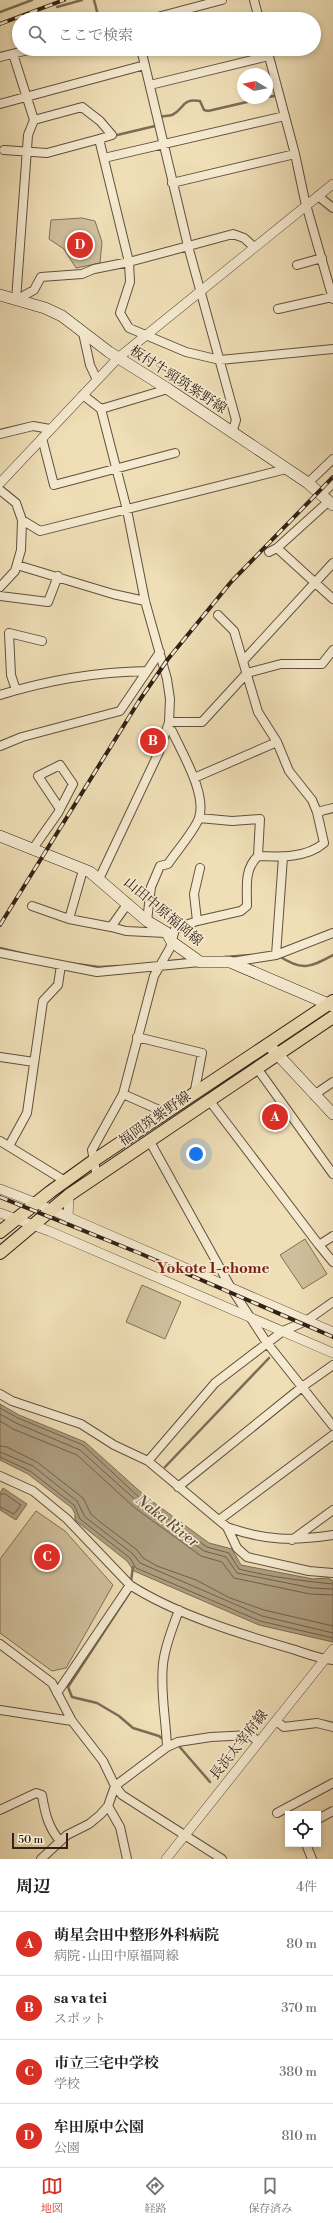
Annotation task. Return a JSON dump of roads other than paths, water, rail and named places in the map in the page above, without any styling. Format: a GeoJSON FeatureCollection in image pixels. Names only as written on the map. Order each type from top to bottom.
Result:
{"type":"FeatureCollection","features":[{"type":"Feature","properties":{"kind":"main road","name":"板付牛頸筑紫野線"},"geometry":{"type":"LineString","coordinates":[[0,295],[54,312],[118,358],[168,389],[308,484],[328,500]]}},
{"type":"Feature","properties":{"kind":"main road","name":"山田中原福岡線"},"geometry":{"type":"LineString","coordinates":[[0,836],[83,870],[99,879],[170,941],[196,960],[230,962],[332,1004]]}},
{"type":"Feature","properties":{"kind":"main road","name":"福岡筑紫野線"},"geometry":{"type":"LineString","coordinates":[[0,1232],[36,1203],[93,1161],[194,1095],[268,1044],[332,1004]]}},
{"type":"Feature","properties":{"kind":"main road","name":"福岡筑紫野線"},"geometry":{"type":"LineString","coordinates":[[0,1253],[69,1195],[333,1017]]}},
{"type":"Feature","properties":{"kind":"main road"},"geometry":{"type":"LineString","coordinates":[[268,1044],[333,1114]]}},
{"type":"Feature","properties":{"kind":"street"},"geometry":{"type":"LineString","coordinates":[[177,12],[222,0]]}},
{"type":"Feature","properties":{"kind":"street"},"geometry":{"type":"LineString","coordinates":[[254,0],[257,12]]}},
{"type":"Feature","properties":{"kind":"street"},"geometry":{"type":"LineString","coordinates":[[0,57],[12,54]]}},
{"type":"Feature","properties":{"kind":"street"},"geometry":{"type":"LineString","coordinates":[[15,56],[34,120],[28,135],[16,300]]}},
{"type":"Feature","properties":{"kind":"street"},"geometry":{"type":"LineString","coordinates":[[143,56],[188,246],[236,420],[232,433]]}},
{"type":"Feature","properties":{"kind":"street"},"geometry":{"type":"LineString","coordinates":[[150,84],[253,56]]}},
{"type":"Feature","properties":{"kind":"street"},"geometry":{"type":"LineString","coordinates":[[269,56],[307,205],[322,258],[330,275],[333,298],[278,309]]}},
{"type":"Feature","properties":{"kind":"street"},"geometry":{"type":"LineString","coordinates":[[0,104],[145,66]]}},
{"type":"Feature","properties":{"kind":"street"},"geometry":{"type":"LineString","coordinates":[[4,150],[46,153],[112,135],[100,121],[82,107],[34,120]]}},
{"type":"Feature","properties":{"kind":"street"},"geometry":{"type":"LineString","coordinates":[[104,158],[285,116]]}},
{"type":"Feature","properties":{"kind":"street"},"geometry":{"type":"LineString","coordinates":[[99,139],[129,262],[130,282],[120,313],[129,328],[186,352],[220,360],[333,349]]}},
{"type":"Feature","properties":{"kind":"street"},"geometry":{"type":"LineString","coordinates":[[172,183],[295,154]]}},
{"type":"Feature","properties":{"kind":"street"},"geometry":{"type":"LineString","coordinates":[[0,483],[118,358],[333,184]]}},
{"type":"Feature","properties":{"kind":"street"},"geometry":{"type":"LineString","coordinates":[[318,196],[333,208]]}},
{"type":"Feature","properties":{"kind":"street"},"geometry":{"type":"LineString","coordinates":[[16,300],[34,290],[41,277],[82,274],[94,269],[129,262],[233,234],[244,238],[254,247]]}},
{"type":"Feature","properties":{"kind":"street"},"geometry":{"type":"LineString","coordinates":[[297,265],[322,258]]}},
{"type":"Feature","properties":{"kind":"street"},"geometry":{"type":"LineString","coordinates":[[82,333],[90,365],[97,380]]}},
{"type":"Feature","properties":{"kind":"street"},"geometry":{"type":"LineString","coordinates":[[102,409],[168,389]]}},
{"type":"Feature","properties":{"kind":"street"},"geometry":{"type":"LineString","coordinates":[[83,395],[102,409],[127,510],[145,601],[160,652],[170,699],[168,725],[159,752],[99,879]]}},
{"type":"Feature","properties":{"kind":"street"},"geometry":{"type":"LineString","coordinates":[[0,434],[33,426],[50,429]]}},
{"type":"Feature","properties":{"kind":"street"},"geometry":{"type":"LineString","coordinates":[[42,438],[54,485],[176,454]]}},
{"type":"Feature","properties":{"kind":"street"},"geometry":{"type":"LineString","coordinates":[[308,484],[333,460]]}},
{"type":"Feature","properties":{"kind":"street"},"geometry":{"type":"LineString","coordinates":[[22,520],[40,531],[286,469]]}},
{"type":"Feature","properties":{"kind":"street"},"geometry":{"type":"LineString","coordinates":[[269,552],[277,548],[328,500],[333,483]]}},
{"type":"Feature","properties":{"kind":"street"},"geometry":{"type":"LineString","coordinates":[[0,490],[16,503],[22,520],[21,550],[17,565],[15,571],[0,587]]}},
{"type":"Feature","properties":{"kind":"street"},"geometry":{"type":"LineString","coordinates":[[277,548],[333,599]]}},
{"type":"Feature","properties":{"kind":"street"},"geometry":{"type":"LineString","coordinates":[[243,661],[316,583],[333,562]]}},
{"type":"Feature","properties":{"kind":"street"},"geometry":{"type":"LineString","coordinates":[[17,565],[58,576],[113,594],[145,601]]}},
{"type":"Feature","properties":{"kind":"street"},"geometry":{"type":"LineString","coordinates":[[0,596],[48,602],[58,576]]}},
{"type":"Feature","properties":{"kind":"street"},"geometry":{"type":"LineString","coordinates":[[97,1176],[92,1150],[123,1094],[154,976],[175,929],[197,921],[241,911],[247,906],[250,863],[258,856],[283,857],[316,850],[324,843],[317,812],[312,800],[289,771],[277,742],[258,712],[234,631],[218,615]]}},
{"type":"Feature","properties":{"kind":"street"},"geometry":{"type":"LineString","coordinates":[[16,690],[11,675],[9,633],[42,641]]}},
{"type":"Feature","properties":{"kind":"street"},"geometry":{"type":"LineString","coordinates":[[322,664],[333,650]]}},
{"type":"Feature","properties":{"kind":"street"},"geometry":{"type":"LineString","coordinates":[[0,746],[22,737],[120,712],[160,652]]}},
{"type":"Feature","properties":{"kind":"street"},"geometry":{"type":"LineString","coordinates":[[168,725],[202,722],[247,673],[281,664],[333,664]]}},
{"type":"Feature","properties":{"kind":"street"},"geometry":{"type":"LineString","coordinates":[[0,695],[36,684],[112,672],[147,671]]}},
{"type":"Feature","properties":{"kind":"street"},"geometry":{"type":"LineString","coordinates":[[147,921],[151,887],[160,866],[168,864],[199,818],[201,803],[194,778],[168,725]]}},
{"type":"Feature","properties":{"kind":"street"},"geometry":{"type":"LineString","coordinates":[[194,778],[277,742]]}},
{"type":"Feature","properties":{"kind":"street"},"geometry":{"type":"LineString","coordinates":[[32,850],[60,809],[73,784],[60,765],[38,776],[60,809]]}},
{"type":"Feature","properties":{"kind":"street"},"geometry":{"type":"LineString","coordinates":[[317,812],[333,808]]}},
{"type":"Feature","properties":{"kind":"street"},"geometry":{"type":"LineString","coordinates":[[199,818],[232,821],[260,820],[258,856]]}},
{"type":"Feature","properties":{"kind":"street"},"geometry":{"type":"LineString","coordinates":[[274,956],[283,857]]}},
{"type":"Feature","properties":{"kind":"street"},"geometry":{"type":"LineString","coordinates":[[197,921],[194,894],[200,868]]}},
{"type":"Feature","properties":{"kind":"street"},"geometry":{"type":"LineString","coordinates":[[69,919],[83,870]]}},
{"type":"Feature","properties":{"kind":"street"},"geometry":{"type":"LineString","coordinates":[[111,927],[128,903]]}},
{"type":"Feature","properties":{"kind":"street"},"geometry":{"type":"LineString","coordinates":[[32,906],[69,919],[170,941]]}},
{"type":"Feature","properties":{"kind":"street"},"geometry":{"type":"LineString","coordinates":[[230,962],[274,956],[333,933]]}},
{"type":"Feature","properties":{"kind":"street"},"geometry":{"type":"LineString","coordinates":[[0,953],[97,972],[159,966],[196,960]]}},
{"type":"Feature","properties":{"kind":"street"},"geometry":{"type":"LineString","coordinates":[[9,1146],[27,1114],[42,1001],[58,986],[61,965]]}},
{"type":"Feature","properties":{"kind":"street"},"geometry":{"type":"LineString","coordinates":[[137,1036],[202,1053],[194,1095]]}},
{"type":"Feature","properties":{"kind":"street"},"geometry":{"type":"LineString","coordinates":[[0,1057],[34,1062]]}},
{"type":"Feature","properties":{"kind":"street"},"geometry":{"type":"LineString","coordinates":[[257,1068],[333,1174]]}},
{"type":"Feature","properties":{"kind":"street"},"geometry":{"type":"LineString","coordinates":[[314,1095],[333,1082]]}},
{"type":"Feature","properties":{"kind":"street"},"geometry":{"type":"LineString","coordinates":[[123,1094],[166,1113]]}},
{"type":"Feature","properties":{"kind":"street"},"geometry":{"type":"LineString","coordinates":[[209,1100],[333,1262]]}},
{"type":"Feature","properties":{"kind":"street"},"geometry":{"type":"LineString","coordinates":[[149,1140],[231,1288],[267,1343],[333,1426]]}},
{"type":"Feature","properties":{"kind":"street"},"geometry":{"type":"LineString","coordinates":[[0,1141],[65,1181]]}},
{"type":"Feature","properties":{"kind":"street"},"geometry":{"type":"LineString","coordinates":[[0,1189],[51,1209],[68,1218],[333,1332]]}},
{"type":"Feature","properties":{"kind":"street"},"geometry":{"type":"LineString","coordinates":[[68,1218],[69,1195]]}},
{"type":"Feature","properties":{"kind":"street"},"geometry":{"type":"LineString","coordinates":[[0,1213],[33,1225],[333,1353]]}},
{"type":"Feature","properties":{"kind":"street"},"geometry":{"type":"LineString","coordinates":[[319,1245],[333,1236]]}},
{"type":"Feature","properties":{"kind":"street"},"geometry":{"type":"LineString","coordinates":[[148,1461],[216,1383],[283,1331],[306,1321],[333,1302]]}},
{"type":"Feature","properties":{"kind":"street"},"geometry":{"type":"LineString","coordinates":[[178,1487],[302,1387],[333,1365]]}},
{"type":"Feature","properties":{"kind":"street"},"geometry":{"type":"LineString","coordinates":[[0,1394],[12,1401],[81,1424],[114,1445],[148,1461],[227,1527],[252,1536],[292,1540],[333,1535]]}},
{"type":"Feature","properties":{"kind":"street"},"geometry":{"type":"LineString","coordinates":[[219,1520],[333,1435]]}},
{"type":"Feature","properties":{"kind":"street"},"geometry":{"type":"LineString","coordinates":[[0,1476],[33,1491],[92,1543],[130,1586],[179,1610],[256,1639],[330,1656]]}},
{"type":"Feature","properties":{"kind":"street"},"geometry":{"type":"LineString","coordinates":[[292,1540],[333,1510]]}},
{"type":"Feature","properties":{"kind":"street"},"geometry":{"type":"LineString","coordinates":[[227,1527],[237,1548],[247,1557],[309,1571],[333,1573]]}},
{"type":"Feature","properties":{"kind":"street"},"geometry":{"type":"LineString","coordinates":[[57,1693],[130,1586]]}},
{"type":"Feature","properties":{"kind":"street"},"geometry":{"type":"LineString","coordinates":[[167,1747],[162,1692],[163,1664],[166,1648],[179,1610]]}},
{"type":"Feature","properties":{"kind":"street"},"geometry":{"type":"LineString","coordinates":[[0,1644],[52,1683],[72,1721],[103,1761],[115,1786],[122,1795],[184,1837],[222,1859]]}},
{"type":"Feature","properties":{"kind":"street","name":"長浜太宰府線"},"geometry":{"type":"LineString","coordinates":[[166,1859],[330,1656]]}},
{"type":"Feature","properties":{"kind":"street"},"geometry":{"type":"LineString","coordinates":[[0,1710],[72,1721]]}},
{"type":"Feature","properties":{"kind":"street"},"geometry":{"type":"LineString","coordinates":[[276,1721],[284,1727],[317,1723],[333,1727]]}},
{"type":"Feature","properties":{"kind":"street"},"geometry":{"type":"LineString","coordinates":[[41,1859],[67,1835],[89,1824],[108,1806],[115,1786],[122,1783],[167,1747],[178,1742],[211,1737],[250,1736],[259,1742]]}},
{"type":"Feature","properties":{"kind":"street"},"geometry":{"type":"LineString","coordinates":[[277,1813],[333,1783]]}},
{"type":"Feature","properties":{"kind":"street"},"geometry":{"type":"LineString","coordinates":[[0,1810],[36,1793],[42,1795],[46,1815],[52,1831],[60,1841]]}},
{"type":"Feature","properties":{"kind":"street"},"geometry":{"type":"LineString","coordinates":[[108,1806],[120,1827],[127,1859]]}},
{"type":"Feature","properties":{"kind":"street"},"geometry":{"type":"LineString","coordinates":[[321,1817],[333,1811]]}},
{"type":"Feature","properties":{"kind":"street"},"geometry":{"type":"LineString","coordinates":[[307,1847],[312,1859]]}},
{"type":"Feature","properties":{"kind":"water","name":"Naka River"},"geometry":{"type":"Polygon","coordinates":[[[0,1404],[19,1415],[85,1442],[145,1496],[209,1543],[232,1549],[241,1565],[313,1579],[328,1578],[333,1581],[333,1642],[259,1625],[134,1571],[127,1561],[75,1520],[75,1514],[72,1508],[28,1474],[0,1460],[0,1404]]]}},
{"type":"Feature","properties":{"kind":"water"},"geometry":{"type":"Polygon","coordinates":[[[3,1488],[27,1504],[16,1520],[0,1510],[0,1493],[3,1488]]]}},
{"type":"Feature","properties":{"kind":"waterway"},"geometry":{"type":"LineString","coordinates":[[0,12],[32,0]]}},
{"type":"Feature","properties":{"kind":"waterway"},"geometry":{"type":"LineString","coordinates":[[57,7],[82,0]]}},
{"type":"Feature","properties":{"kind":"waterway"},"geometry":{"type":"LineString","coordinates":[[94,0],[97,12]]}},
{"type":"Feature","properties":{"kind":"waterway"},"geometry":{"type":"LineString","coordinates":[[159,117],[172,115],[186,103],[194,100],[200,101],[204,110],[208,111],[238,104]]}},
{"type":"Feature","properties":{"kind":"waterway"},"geometry":{"type":"LineString","coordinates":[[113,136],[155,126]]}},
{"type":"Feature","properties":{"kind":"waterway"},"geometry":{"type":"LineString","coordinates":[[0,948],[29,955]]}},
{"type":"Feature","properties":{"kind":"waterway"},"geometry":{"type":"LineString","coordinates":[[224,957],[251,955]]}},
{"type":"Feature","properties":{"kind":"waterway"},"geometry":{"type":"LineString","coordinates":[[279,956],[294,964],[306,966],[318,963],[333,955]]}},
{"type":"Feature","properties":{"kind":"waterway"},"geometry":{"type":"LineString","coordinates":[[164,962],[189,959]]}},
{"type":"Feature","properties":{"kind":"waterway"},"geometry":{"type":"LineString","coordinates":[[69,963],[99,967],[118,966]]}},
{"type":"Feature","properties":{"kind":"waterway"},"geometry":{"type":"LineString","coordinates":[[165,1467],[269,1358]]}},
{"type":"Feature","properties":{"kind":"waterway"},"geometry":{"type":"LineString","coordinates":[[131,1581],[133,1567]]}},
{"type":"Feature","properties":{"kind":"waterway"},"geometry":{"type":"LineString","coordinates":[[130,1592],[68,1687],[72,1697],[97,1703],[119,1716],[133,1728],[159,1736],[164,1740]]}},
{"type":"Feature","properties":{"kind":"waterway"},"geometry":{"type":"LineString","coordinates":[[178,1745],[210,1782]]}},
{"type":"Feature","properties":{"kind":"railway"},"geometry":{"type":"LineString","coordinates":[[32,12],[64,0]]}},
{"type":"Feature","properties":{"kind":"railway"},"geometry":{"type":"LineString","coordinates":[[0,24],[12,20]]}},
{"type":"Feature","properties":{"kind":"railway"},"geometry":{"type":"LineString","coordinates":[[0,925],[139,701],[168,659],[231,582],[333,477]]}},
{"type":"Feature","properties":{"kind":"railway"},"geometry":{"type":"LineString","coordinates":[[0,1197],[139,1253],[333,1337]]}},
{"type":"Feature","properties":{"kind":"place","name":"牟田原中公園"},"geometry":{"type":"Point","coordinates":[80,245]}},
{"type":"Feature","properties":{"kind":"place","name":"sa va tei"},"geometry":{"type":"Point","coordinates":[153,741]}},
{"type":"Feature","properties":{"kind":"place","name":"萌星会田中整形外科病院"},"geometry":{"type":"Point","coordinates":[275,1117]}},
{"type":"Feature","properties":{"kind":"place","name":"市立三宅中学校"},"geometry":{"type":"Point","coordinates":[47,1557]}},
{"type":"Feature","properties":{"kind":"district","name":"Yokote 1-chome"},"geometry":{"type":"Point","coordinates":[213,1268]}}]}
